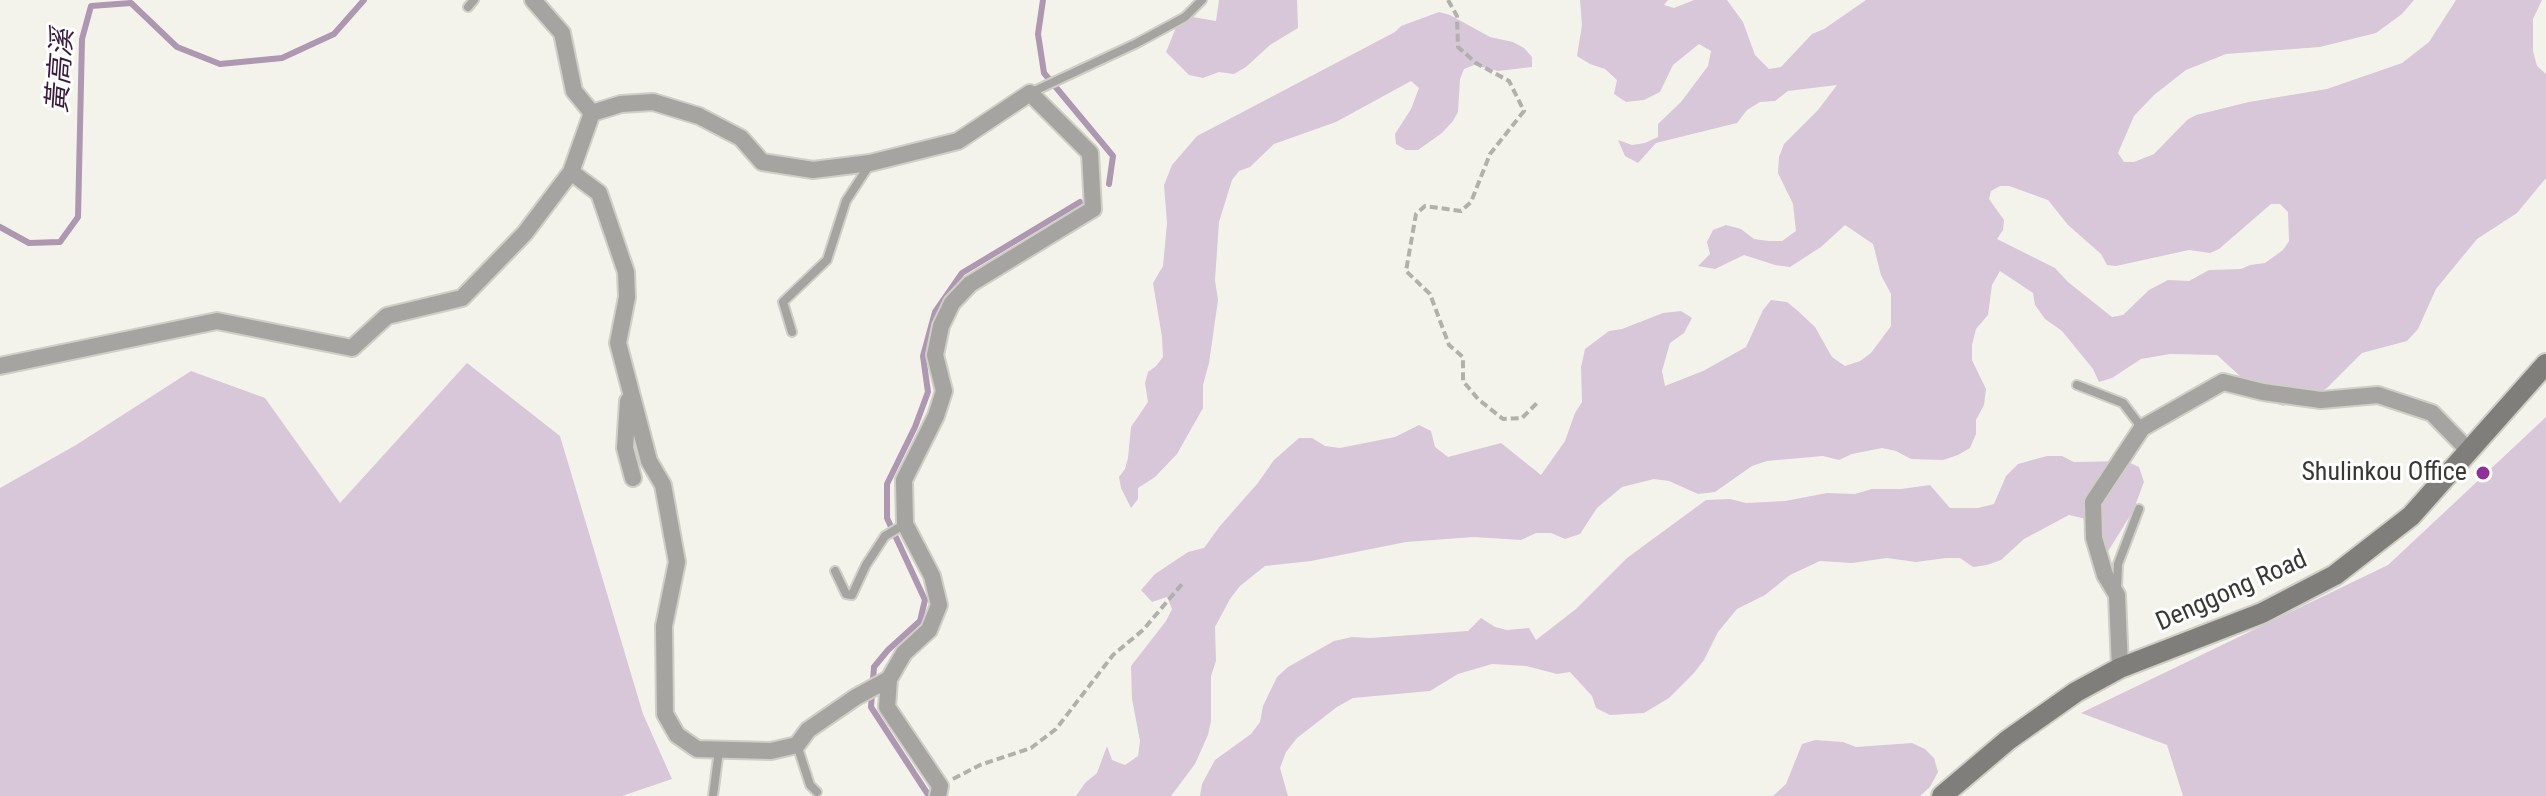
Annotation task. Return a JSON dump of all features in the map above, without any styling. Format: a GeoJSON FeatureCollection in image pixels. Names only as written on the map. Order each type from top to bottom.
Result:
{"type":"FeatureCollection","features":[{"type":"Feature","properties":{"kind":"street"},"geometry":{"type":"LineString","coordinates":[[533,0],[562,33],[574,91],[592,113]]}},
{"type":"Feature","properties":{"kind":"street"},"geometry":{"type":"LineString","coordinates":[[592,113],[621,104],[653,102],[699,116],[741,138],[762,162],[813,170],[870,163],[958,141],[1030,93],[1090,153],[1093,209],[970,284],[952,303],[941,326],[935,355],[944,391],[936,416],[904,480],[905,524],[932,576],[939,605],[929,630],[904,653],[889,679],[887,707],[939,791]]}},
{"type":"Feature","properties":{"kind":"street"},"geometry":{"type":"LineString","coordinates":[[0,366],[217,321],[352,348],[387,316],[462,298],[525,233],[571,172],[592,113]]}},
{"type":"Feature","properties":{"kind":"street"},"geometry":{"type":"LineString","coordinates":[[571,172],[599,193],[626,272],[627,297],[618,343],[649,461],[663,485],[677,562],[664,626],[665,714],[677,735],[697,749],[771,751],[797,745],[808,730],[889,679]]}},
{"type":"Feature","properties":{"kind":"street","name":"Denggong Road"},"geometry":{"type":"LineString","coordinates":[[1942,796],[2008,740],[2076,692],[2120,668],[2262,613],[2335,575],[2411,516],[2546,364]]}},
{"type":"Feature","properties":{"kind":"street"},"geometry":{"type":"LineString","coordinates":[[2120,668],[2117,595],[2105,575],[2094,538],[2093,502],[2142,428],[2223,382],[2263,392],[2321,400],[2378,395],[2432,413],[2470,452]]}},
{"type":"Feature","properties":{"kind":"street"},"geometry":{"type":"LineString","coordinates":[[629,385],[625,448],[633,478]]}},
{"type":"Feature","properties":{"kind":"lane"},"geometry":{"type":"LineString","coordinates":[[1030,93],[1185,17],[1202,0]]}},
{"type":"Feature","properties":{"kind":"lane"},"geometry":{"type":"LineString","coordinates":[[792,332],[783,302],[827,260],[846,201],[870,163]]}},
{"type":"Feature","properties":{"kind":"lane"},"geometry":{"type":"LineString","coordinates":[[2077,385],[2123,403],[2142,428]]}},
{"type":"Feature","properties":{"kind":"lane"},"geometry":{"type":"LineString","coordinates":[[2117,595],[2118,564],[2139,509]]}},
{"type":"Feature","properties":{"kind":"lane"},"geometry":{"type":"LineString","coordinates":[[835,571],[846,594],[852,595],[866,565],[885,536],[905,524]]}},
{"type":"Feature","properties":{"kind":"lane"},"geometry":{"type":"LineString","coordinates":[[797,745],[810,785],[817,792]]}},
{"type":"Feature","properties":{"kind":"lane"},"geometry":{"type":"LineString","coordinates":[[713,796],[719,750]]}},
{"type":"Feature","properties":{"kind":"path"},"geometry":{"type":"LineString","coordinates":[[1448,0],[1457,16],[1458,47],[1476,63],[1509,81],[1524,111],[1490,154],[1471,202],[1461,211],[1425,206],[1416,214],[1406,271],[1430,294],[1449,345],[1463,357],[1463,381],[1478,399],[1503,419],[1522,418],[1539,401]]}},
{"type":"Feature","properties":{"kind":"path"},"geometry":{"type":"LineString","coordinates":[[939,791],[980,765],[1031,748],[1056,729],[1113,655],[1143,630],[1182,584]]}},
{"type":"Feature","properties":{"kind":"shaded area"},"geometry":{"type":"Polygon","coordinates":[[[1219,0],[1297,0],[1298,28],[1270,45],[1234,74],[1219,72],[1203,78],[1189,75],[1166,52],[1177,25],[1187,16],[1216,21],[1219,0]]]}},
{"type":"Feature","properties":{"kind":"shaded area"},"geometry":{"type":"Polygon","coordinates":[[[1580,0],[1668,0],[1664,5],[1674,8],[1694,0],[1727,0],[1743,22],[1755,55],[1769,69],[1781,67],[1812,34],[1866,0],[2414,0],[2402,14],[2376,33],[2320,47],[2226,54],[2186,70],[2154,95],[2134,116],[2118,153],[2124,162],[2134,162],[2154,154],[2187,120],[2196,115],[2249,102],[2327,89],[2402,63],[2429,42],[2456,0],[2542,0],[2533,19],[2533,51],[2537,66],[2546,74],[2546,178],[2517,213],[2477,239],[2436,289],[2418,329],[2407,341],[2362,353],[2327,388],[2283,406],[2266,400],[2217,355],[2170,354],[2141,359],[2112,378],[2099,382],[2093,369],[2062,331],[2045,319],[2035,305],[2033,293],[2000,271],[1992,285],[1988,315],[1976,329],[1972,345],[1972,360],[1986,389],[1984,405],[1976,420],[1976,434],[1970,448],[1958,455],[1943,460],[1911,459],[1882,448],[1839,460],[1823,456],[1767,461],[1752,466],[1715,492],[1698,494],[1669,481],[1654,479],[1622,487],[1597,508],[1580,534],[1565,539],[1551,533],[1536,533],[1521,540],[1474,537],[1406,542],[1311,561],[1265,566],[1240,586],[1215,627],[1216,661],[1211,676],[1208,735],[1195,764],[1171,796],[1076,796],[1097,773],[1107,746],[1112,760],[1125,765],[1138,756],[1140,741],[1132,699],[1131,666],[1172,609],[1167,597],[1152,602],[1141,590],[1155,574],[1188,552],[1204,548],[1274,460],[1299,438],[1312,438],[1325,446],[1340,448],[1395,437],[1419,425],[1431,431],[1435,447],[1448,457],[1501,443],[1541,475],[1565,441],[1582,402],[1581,367],[1585,349],[1609,331],[1663,313],[1681,311],[1692,318],[1684,333],[1670,343],[1662,371],[1665,386],[1703,371],[1746,347],[1771,300],[1787,302],[1798,311],[1815,327],[1832,357],[1845,366],[1871,353],[1891,326],[1891,294],[1881,275],[1873,244],[1845,225],[1821,247],[1790,267],[1744,255],[1715,269],[1698,266],[1710,254],[1707,242],[1713,230],[1726,225],[1741,229],[1754,239],[1769,241],[1782,241],[1796,231],[1793,204],[1778,173],[1779,157],[1784,144],[1818,110],[1837,85],[1788,91],[1775,101],[1760,102],[1747,110],[1737,123],[1656,143],[1638,163],[1625,156],[1618,140],[1632,145],[1658,137],[1658,124],[1681,102],[1708,66],[1711,51],[1699,44],[1673,65],[1660,92],[1644,100],[1626,102],[1614,94],[1617,80],[1605,69],[1577,56],[1582,25],[1580,0]],[[2000,186],[1991,191],[1989,199],[2004,220],[2003,230],[1997,239],[2055,268],[2112,317],[2123,315],[2149,290],[2168,280],[2189,281],[2209,270],[2241,269],[2265,263],[2283,250],[2289,241],[2288,212],[2280,204],[2271,204],[2219,249],[2210,253],[2189,250],[2116,266],[2107,265],[2101,254],[2068,225],[2048,200],[2009,186],[2000,186]]]}},
{"type":"Feature","properties":{"kind":"shaded area"},"geometry":{"type":"Polygon","coordinates":[[[1439,12],[1490,37],[1524,48],[1532,57],[1532,67],[1498,71],[1474,65],[1464,69],[1460,79],[1458,112],[1453,121],[1418,150],[1406,150],[1396,144],[1395,134],[1411,109],[1419,88],[1411,81],[1336,122],[1274,144],[1250,167],[1239,171],[1232,180],[1219,222],[1215,280],[1218,300],[1203,385],[1203,408],[1177,454],[1155,477],[1138,488],[1138,499],[1131,508],[1119,477],[1128,458],[1131,427],[1148,402],[1145,383],[1148,372],[1163,357],[1153,283],[1163,266],[1167,223],[1164,185],[1172,165],[1197,136],[1395,32],[1401,26],[1439,12]]]}},
{"type":"Feature","properties":{"kind":"shaded area"},"geometry":{"type":"Polygon","coordinates":[[[467,363],[560,436],[643,714],[672,779],[622,796],[0,796],[0,488],[76,445],[191,371],[265,398],[340,503],[467,363]]]}},
{"type":"Feature","properties":{"kind":"shaded area"},"geometry":{"type":"Polygon","coordinates":[[[2546,417],[2546,796],[2183,796],[2167,745],[2081,713],[2388,565],[2546,417]]]}},
{"type":"Feature","properties":{"kind":"shaded area"},"geometry":{"type":"Polygon","coordinates":[[[2047,456],[2062,456],[2074,462],[2126,461],[2139,467],[2144,482],[2133,511],[2107,553],[2094,559],[2086,519],[2069,515],[2024,539],[2001,560],[1987,565],[1973,567],[1960,558],[1916,562],[1887,558],[1852,563],[1820,561],[1790,575],[1765,595],[1737,609],[1718,632],[1694,673],[1669,698],[1644,713],[1610,715],[1596,708],[1592,696],[1570,672],[1557,674],[1526,666],[1492,664],[1458,674],[1430,691],[1353,698],[1337,707],[1297,738],[1286,752],[1280,768],[1288,796],[1200,796],[1202,784],[1215,760],[1251,734],[1260,722],[1263,706],[1277,677],[1288,667],[1334,641],[1352,637],[1468,631],[1481,618],[1507,630],[1529,628],[1536,640],[1576,609],[1627,558],[1706,500],[1730,499],[1746,503],[1785,501],[1827,493],[1855,494],[1872,489],[1930,485],[1950,508],[1978,508],[1994,504],[2006,476],[2018,464],[2047,456]]]}},
{"type":"Feature","properties":{"kind":"shaded area"},"geometry":{"type":"Polygon","coordinates":[[[1815,740],[1843,742],[1856,747],[1912,743],[1934,758],[1938,772],[1930,787],[1920,796],[1773,796],[1786,784],[1802,744],[1815,740]]]}},
{"type":"Feature","properties":{"kind":"waterway","name":"黃高溪"},"geometry":{"type":"LineString","coordinates":[[0,227],[29,243],[60,242],[78,217],[82,39],[91,6],[131,3],[177,47],[220,64],[282,58],[334,34],[364,0]]}},
{"type":"Feature","properties":{"kind":"waterway"},"geometry":{"type":"LineString","coordinates":[[1043,0],[1038,34],[1044,73],[1113,156],[1109,184]]}},
{"type":"Feature","properties":{"kind":"waterway"},"geometry":{"type":"LineString","coordinates":[[927,793],[871,707],[874,667],[920,621],[925,600],[887,518],[887,484],[928,392],[923,356],[935,312],[962,273],[1080,202]]}},
{"type":"Feature","properties":{"kind":"place","name":"Shulinkou Office"},"geometry":{"type":"Point","coordinates":[2483,473]}}]}
